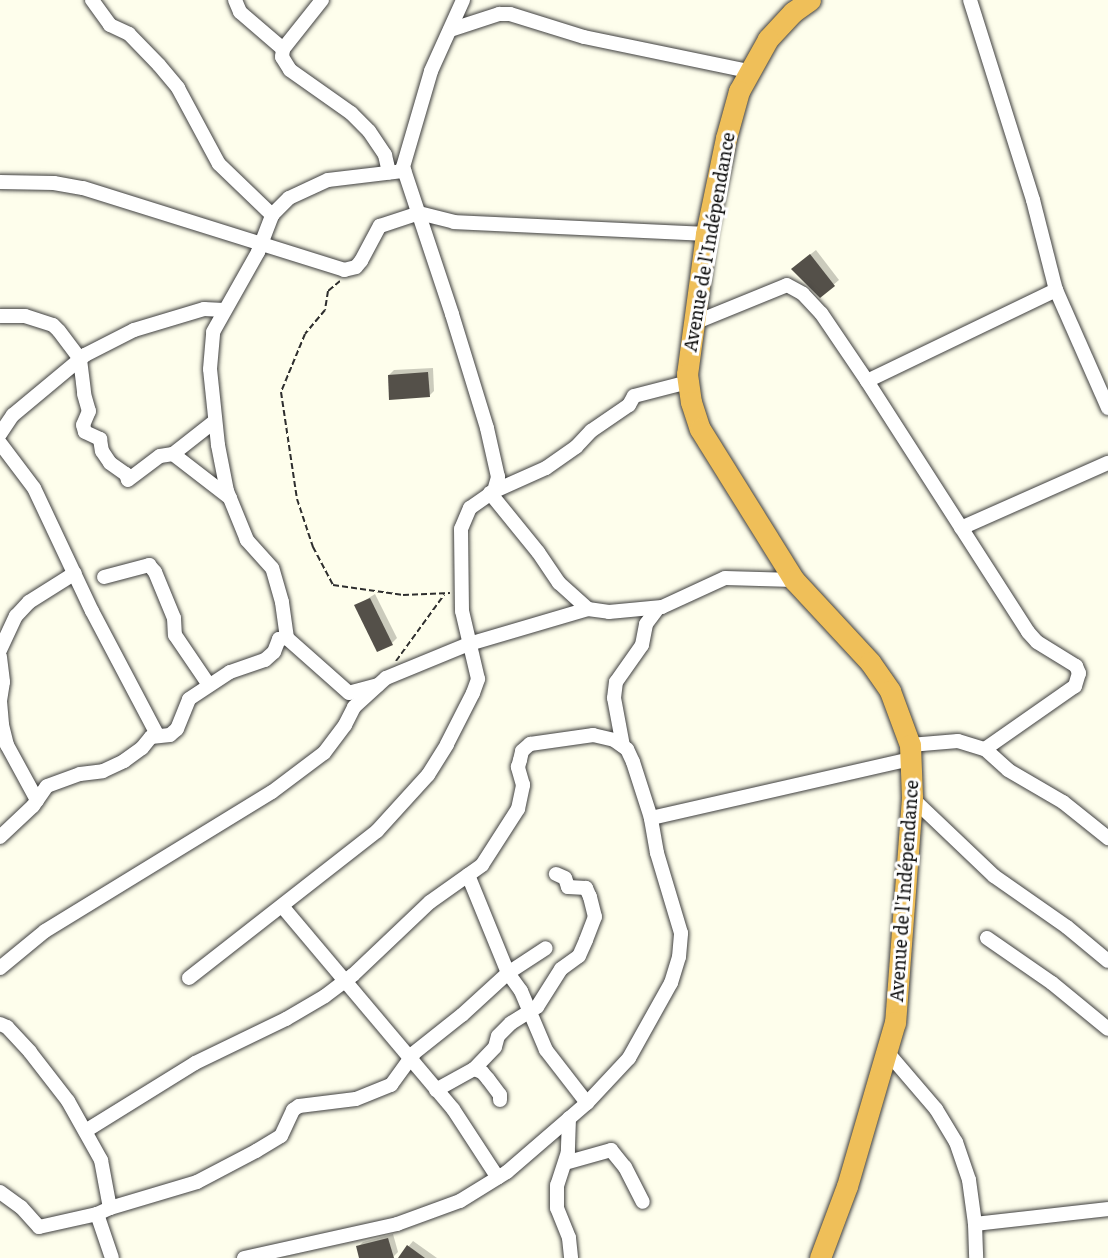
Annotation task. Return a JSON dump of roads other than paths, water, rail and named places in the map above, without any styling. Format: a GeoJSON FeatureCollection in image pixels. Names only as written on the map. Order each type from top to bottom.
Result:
{"type":"FeatureCollection","features":[{"type":"Feature","properties":{"kind":"highway","name":"Avenue de l'Indépendance"},"geometry":{"type":"LineString","coordinates":[[799,4],[768,39],[748,71],[739,91],[726,138],[706,234],[694,323],[688,349],[688,382],[691,402],[700,429],[794,580],[870,662],[890,691],[911,752],[912,798],[895,1022],[888,1053],[847,1186],[820,1258]]}},
{"type":"Feature","properties":{"kind":"street"},"geometry":{"type":"LineString","coordinates":[[92,0],[110,25],[129,34],[159,65],[178,88],[219,164],[272,215]]}},
{"type":"Feature","properties":{"kind":"street"},"geometry":{"type":"LineString","coordinates":[[235,0],[240,12],[283,49]]}},
{"type":"Feature","properties":{"kind":"street"},"geometry":{"type":"LineString","coordinates":[[322,0],[283,49],[282,57],[290,70],[351,113],[369,131],[385,155],[389,173]]}},
{"type":"Feature","properties":{"kind":"street"},"geometry":{"type":"LineString","coordinates":[[189,978],[377,831],[428,775],[473,693],[477,670],[462,611],[461,529],[470,508],[494,491],[498,477],[487,428],[404,171],[407,147],[431,70],[463,0]]}},
{"type":"Feature","properties":{"kind":"street"},"geometry":{"type":"LineString","coordinates":[[970,0],[1033,200],[1056,290],[1108,408]]}},
{"type":"Feature","properties":{"kind":"street"},"geometry":{"type":"LineString","coordinates":[[450,30],[510,14],[584,37],[748,71]]}},
{"type":"Feature","properties":{"kind":"street"},"geometry":{"type":"LineString","coordinates":[[287,639],[282,602],[272,568],[247,540],[230,498],[215,422],[210,369],[213,332],[260,243],[272,215],[289,198],[328,180],[404,171]]}},
{"type":"Feature","properties":{"kind":"street"},"geometry":{"type":"LineString","coordinates":[[0,183],[54,183],[83,188],[344,270],[356,267],[361,261],[380,226],[419,213],[454,222],[706,234]]}},
{"type":"Feature","properties":{"kind":"street"},"geometry":{"type":"LineString","coordinates":[[694,323],[787,285],[803,294],[821,313],[867,381],[1028,632],[1038,642],[1076,666],[1079,674],[1074,686],[985,749]]}},
{"type":"Feature","properties":{"kind":"street"},"geometry":{"type":"LineString","coordinates":[[867,381],[1056,290]]}},
{"type":"Feature","properties":{"kind":"street"},"geometry":{"type":"LineString","coordinates":[[0,434],[13,415],[80,359],[134,330],[204,309],[224,310]]}},
{"type":"Feature","properties":{"kind":"street"},"geometry":{"type":"LineString","coordinates":[[0,316],[25,316],[53,325],[80,359],[84,394],[89,411],[83,425],[85,432],[100,439],[102,451],[110,463],[126,474],[128,480],[160,456],[173,454],[215,422]]}},
{"type":"Feature","properties":{"kind":"street"},"geometry":{"type":"LineString","coordinates":[[490,493],[552,464],[576,447],[591,431],[629,405],[634,396],[688,382]]}},
{"type":"Feature","properties":{"kind":"street"},"geometry":{"type":"LineString","coordinates":[[0,443],[29,480],[92,611],[158,736]]}},
{"type":"Feature","properties":{"kind":"street"},"geometry":{"type":"LineString","coordinates":[[173,454],[230,498]]}},
{"type":"Feature","properties":{"kind":"street"},"geometry":{"type":"LineString","coordinates":[[961,528],[1108,463]]}},
{"type":"Feature","properties":{"kind":"street"},"geometry":{"type":"LineString","coordinates":[[490,493],[538,552],[559,583],[588,609]]}},
{"type":"Feature","properties":{"kind":"street"},"geometry":{"type":"LineString","coordinates":[[104,577],[149,565],[155,572],[174,618],[175,635],[208,685]]}},
{"type":"Feature","properties":{"kind":"street"},"geometry":{"type":"LineString","coordinates":[[0,650],[16,616],[29,602],[75,573]]}},
{"type":"Feature","properties":{"kind":"street"},"geometry":{"type":"LineString","coordinates":[[0,837],[37,800],[47,786],[80,774],[103,771],[124,761],[142,748],[151,737],[170,735],[177,729],[189,699],[208,685],[241,667],[265,660],[274,652],[279,639],[287,639],[350,693],[385,681],[469,644],[588,609],[609,612],[658,608],[725,578],[794,580]]}},
{"type":"Feature","properties":{"kind":"street"},"geometry":{"type":"LineString","coordinates":[[244,1258],[397,1224],[460,1201],[498,1178],[587,1103],[629,1058],[671,983],[679,957],[681,933],[657,853],[651,818],[633,762],[623,746],[614,698],[616,682],[642,645],[646,624],[658,608]]}},
{"type":"Feature","properties":{"kind":"street"},"geometry":{"type":"LineString","coordinates":[[0,657],[3,682],[0,701],[6,745],[37,800]]}},
{"type":"Feature","properties":{"kind":"street"},"geometry":{"type":"LineString","coordinates":[[0,968],[45,931],[272,792],[324,753],[354,707],[385,681]]}},
{"type":"Feature","properties":{"kind":"street"},"geometry":{"type":"LineString","coordinates":[[347,691],[350,714]]}},
{"type":"Feature","properties":{"kind":"street"},"geometry":{"type":"LineString","coordinates":[[87,1130],[195,1063],[286,1019],[345,981],[430,902],[468,875],[488,857],[518,809],[523,786],[518,768],[519,760],[522,751],[530,744],[594,735],[614,740],[623,746]]}},
{"type":"Feature","properties":{"kind":"street"},"geometry":{"type":"LineString","coordinates":[[651,818],[957,741],[985,749],[1008,770],[1063,802],[1108,838]]}},
{"type":"Feature","properties":{"kind":"street"},"geometry":{"type":"LineString","coordinates":[[912,798],[994,876],[1068,927],[1108,961]]}},
{"type":"Feature","properties":{"kind":"street"},"geometry":{"type":"LineString","coordinates":[[436,1090],[474,1069],[495,1047],[498,1036],[529,1010],[537,1007],[561,969],[579,956],[595,917],[586,888],[568,887],[565,878],[556,874]]}},
{"type":"Feature","properties":{"kind":"street"},"geometry":{"type":"LineString","coordinates":[[468,875],[508,973],[520,991],[546,1050],[587,1103]]}},
{"type":"Feature","properties":{"kind":"street"},"geometry":{"type":"LineString","coordinates":[[282,906],[453,1110],[498,1178]]}},
{"type":"Feature","properties":{"kind":"street"},"geometry":{"type":"LineString","coordinates":[[987,939],[1052,983],[1108,1029]]}},
{"type":"Feature","properties":{"kind":"street"},"geometry":{"type":"LineString","coordinates":[[0,1192],[9,1197],[39,1227],[44,1228],[97,1214],[197,1182],[281,1136],[293,1110],[308,1104],[356,1099],[391,1085],[410,1059],[508,973],[546,948]]}},
{"type":"Feature","properties":{"kind":"street"},"geometry":{"type":"LineString","coordinates":[[0,1024],[7,1027],[30,1052],[87,1130],[101,1160],[110,1208]]}},
{"type":"Feature","properties":{"kind":"street"},"geometry":{"type":"LineString","coordinates":[[888,1053],[936,1109],[951,1134],[969,1180],[975,1224],[976,1258]]}},
{"type":"Feature","properties":{"kind":"street"},"geometry":{"type":"LineString","coordinates":[[474,1069],[482,1072],[488,1079],[500,1095],[500,1100]]}},
{"type":"Feature","properties":{"kind":"street"},"geometry":{"type":"LineString","coordinates":[[569,1118],[565,1163],[557,1185],[557,1208],[569,1238],[571,1258]]}},
{"type":"Feature","properties":{"kind":"street"},"geometry":{"type":"LineString","coordinates":[[565,1163],[611,1150],[625,1167],[643,1202]]}},
{"type":"Feature","properties":{"kind":"street"},"geometry":{"type":"LineString","coordinates":[[975,1224],[1108,1209]]}},
{"type":"Feature","properties":{"kind":"street"},"geometry":{"type":"LineString","coordinates":[[97,1214],[112,1258]]}}]}
